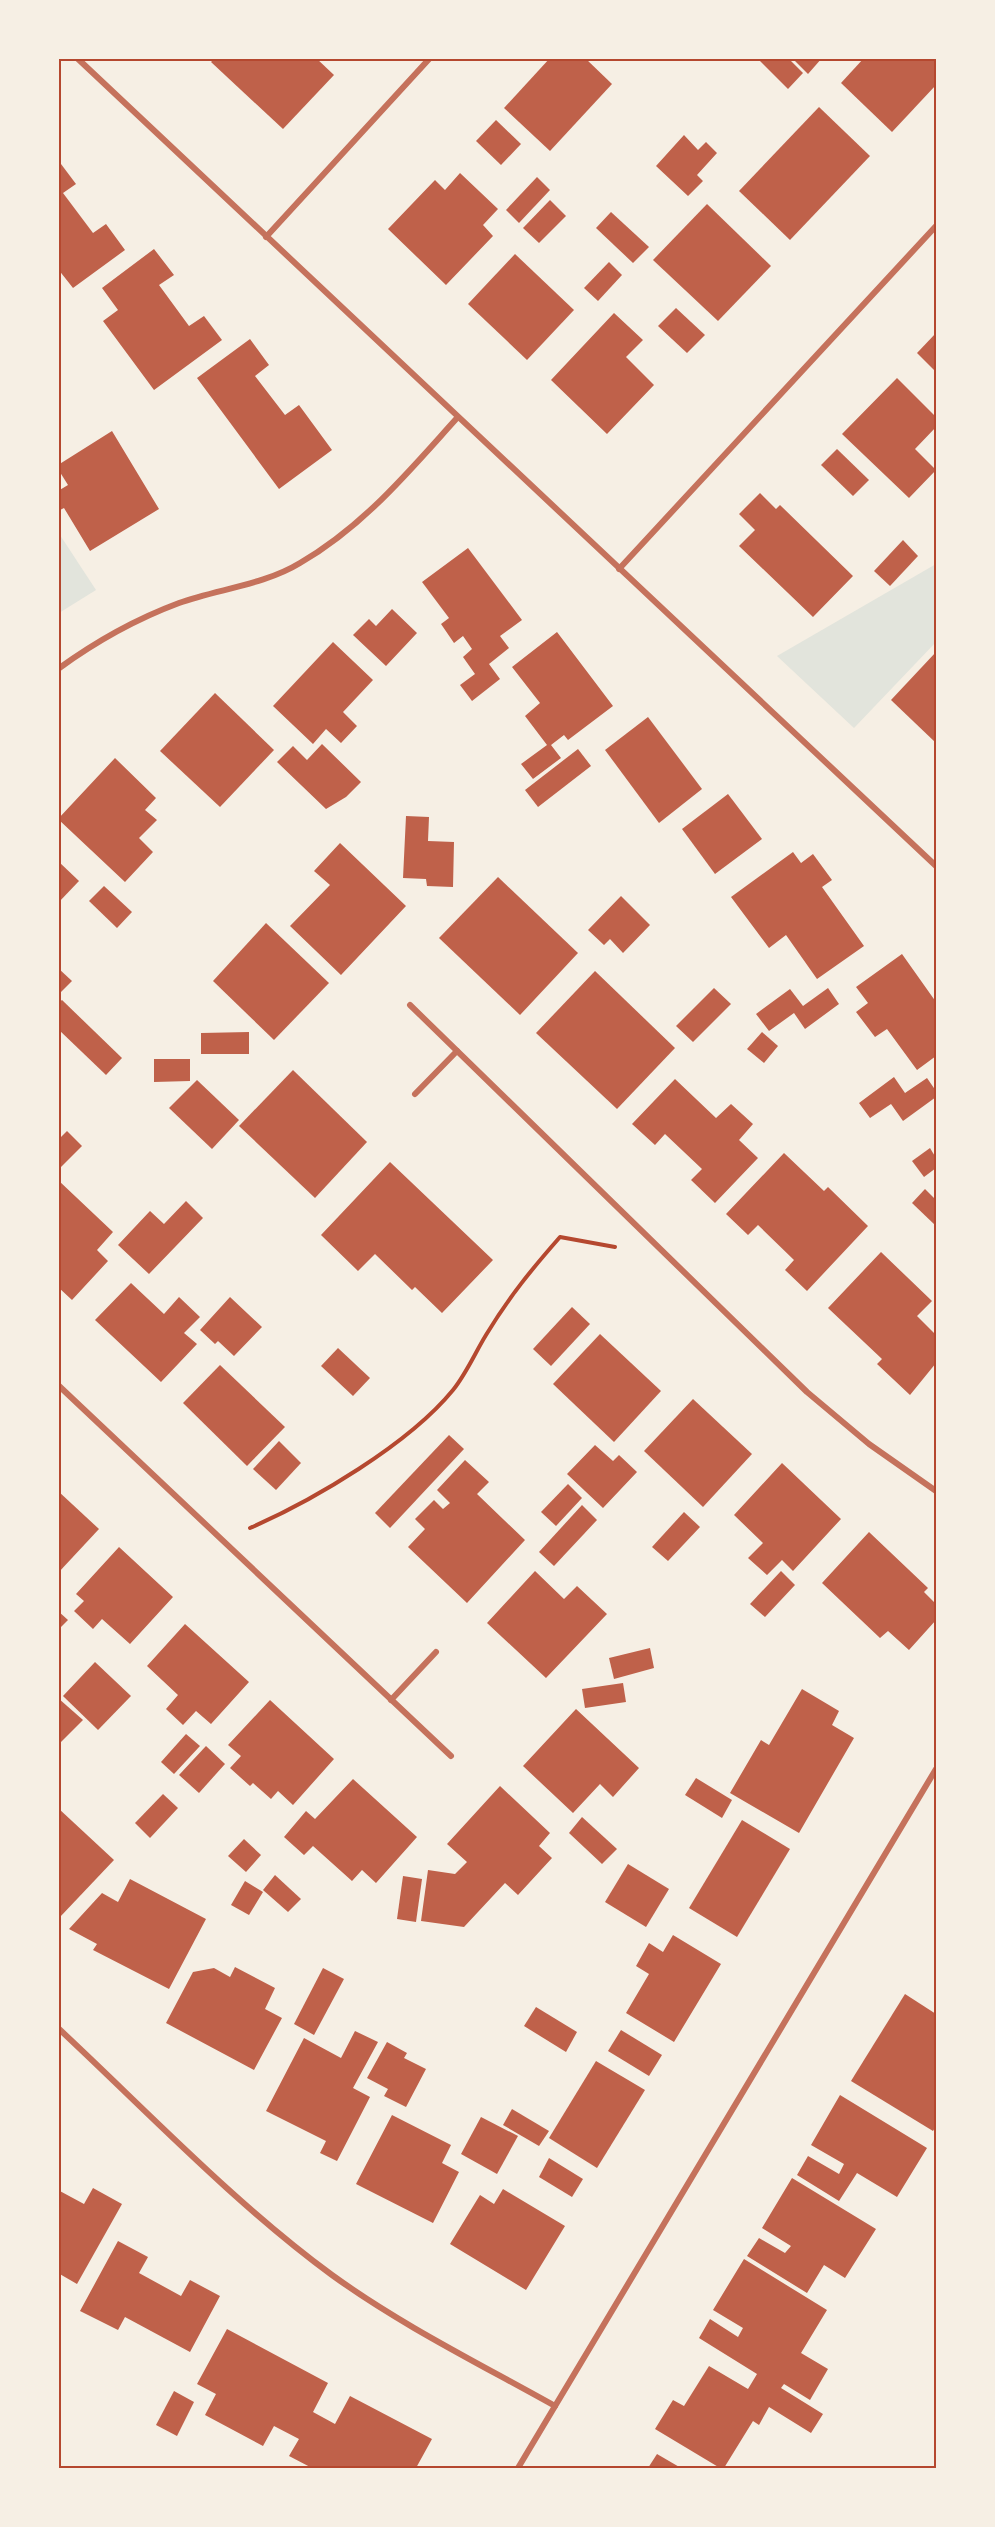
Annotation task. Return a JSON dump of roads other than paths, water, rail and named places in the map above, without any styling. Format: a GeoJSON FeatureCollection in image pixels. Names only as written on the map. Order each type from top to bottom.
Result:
{"type":"FeatureCollection","features":[{"type":"Feature","properties":{"kind":"street"},"geometry":{"type":"LineString","coordinates":[[77,58],[457,418],[936,866]]}},
{"type":"Feature","properties":{"kind":"street"},"geometry":{"type":"LineString","coordinates":[[266,237],[430,58]]}},
{"type":"Feature","properties":{"kind":"street"},"geometry":{"type":"LineString","coordinates":[[619,569],[936,226]]}},
{"type":"Feature","properties":{"kind":"street"},"geometry":{"type":"LineString","coordinates":[[58,669],[126,627],[179,603],[258,580],[299,564],[342,536],[376,508],[457,418]]}},
{"type":"Feature","properties":{"kind":"street"},"geometry":{"type":"LineString","coordinates":[[410,1005],[807,1392],[869,1444],[936,1491]]}},
{"type":"Feature","properties":{"kind":"street"},"geometry":{"type":"LineString","coordinates":[[415,1094],[457,1051]]}},
{"type":"Feature","properties":{"kind":"street"},"geometry":{"type":"LineString","coordinates":[[58,1385],[451,1756]]}},
{"type":"Feature","properties":{"kind":"street"},"geometry":{"type":"LineString","coordinates":[[391,1700],[436,1652]]}},
{"type":"Feature","properties":{"kind":"street"},"geometry":{"type":"LineString","coordinates":[[518,2469],[936,1769]]}},
{"type":"Feature","properties":{"kind":"street"},"geometry":{"type":"LineString","coordinates":[[58,2028],[273,2229],[334,2276],[405,2322],[555,2406]]}}]}
